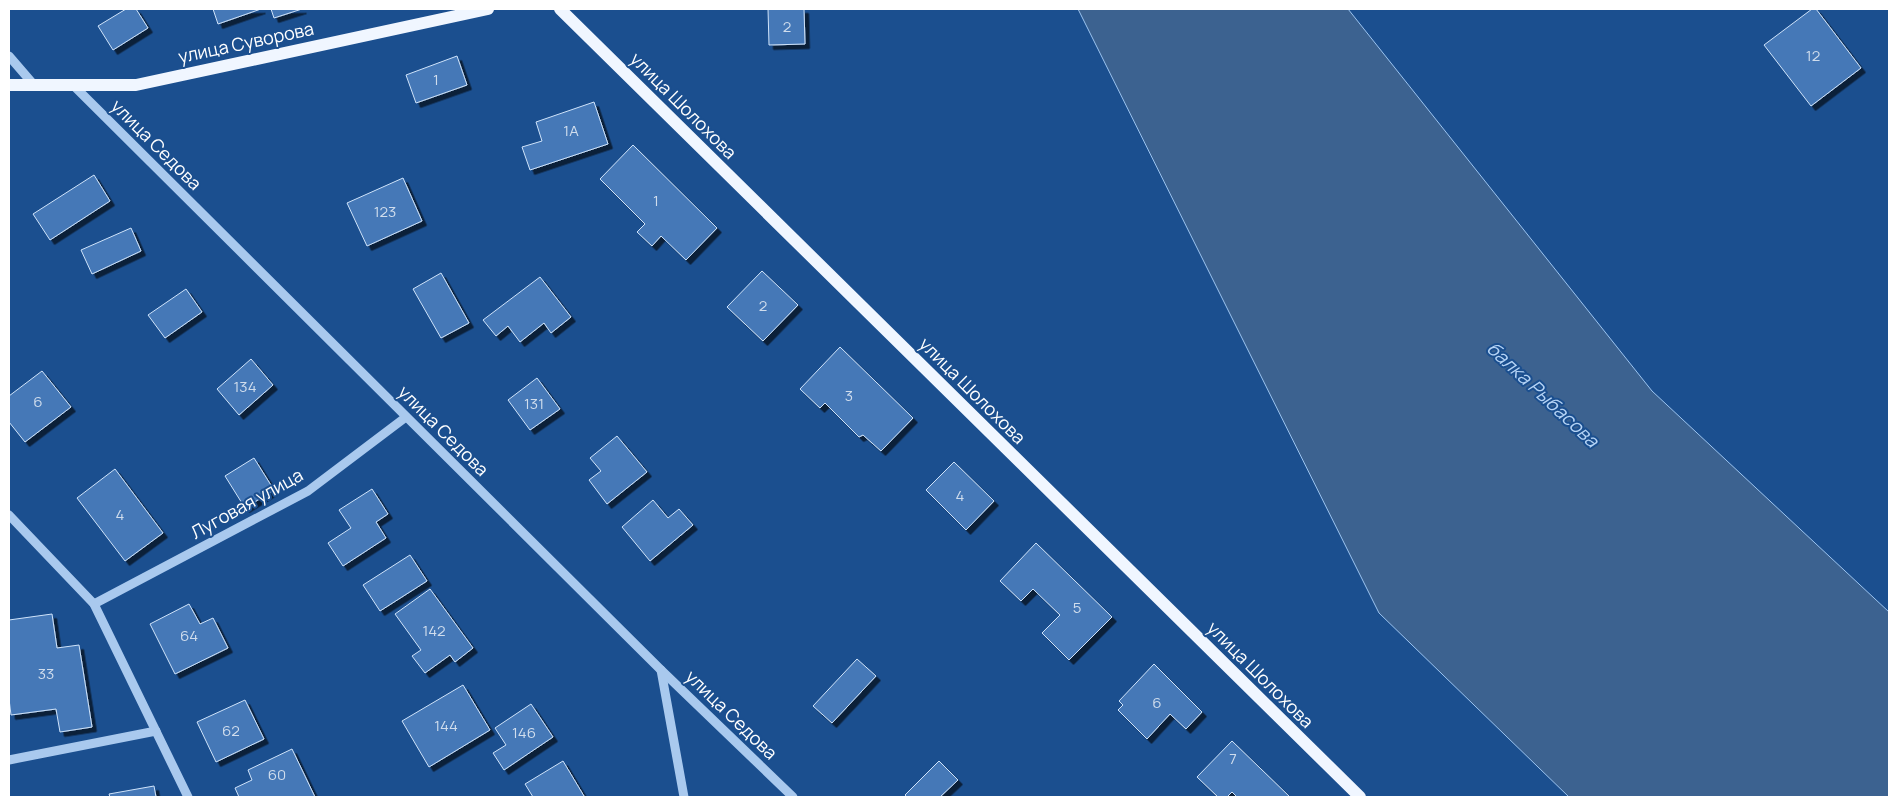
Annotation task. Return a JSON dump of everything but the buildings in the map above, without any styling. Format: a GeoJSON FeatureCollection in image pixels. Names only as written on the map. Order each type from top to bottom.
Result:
{"type":"FeatureCollection","features":[{"type":"Feature","properties":{"kind":"main road","name":"улица Суворова"},"geometry":{"type":"LineString","coordinates":[[9,85],[136,85],[488,9]]}},
{"type":"Feature","properties":{"kind":"main road","name":"улица Шолохова"},"geometry":{"type":"LineString","coordinates":[[560,9],[1360,797]]}},
{"type":"Feature","properties":{"kind":"street"},"geometry":{"type":"LineString","coordinates":[[9,56],[34,85]]}},
{"type":"Feature","properties":{"kind":"street","name":"улица Седова"},"geometry":{"type":"LineString","coordinates":[[73,85],[660,670],[794,797]]}},
{"type":"Feature","properties":{"kind":"street","name":"Луговая улица"},"geometry":{"type":"LineString","coordinates":[[94,604],[308,491],[406,417]]}},
{"type":"Feature","properties":{"kind":"street"},"geometry":{"type":"LineString","coordinates":[[9,515],[94,604],[188,797]]}},
{"type":"Feature","properties":{"kind":"street"},"geometry":{"type":"LineString","coordinates":[[660,670],[684,797]]}},
{"type":"Feature","properties":{"kind":"street"},"geometry":{"type":"LineString","coordinates":[[9,760],[156,731]]}},
{"type":"Feature","properties":{"kind":"water","name":"балка Рыбасова"},"geometry":{"type":"Polygon","coordinates":[[[1078,9],[1348,9],[1652,391],[1889,612],[1889,797],[1569,797],[1379,613],[1078,9]]]}}]}
